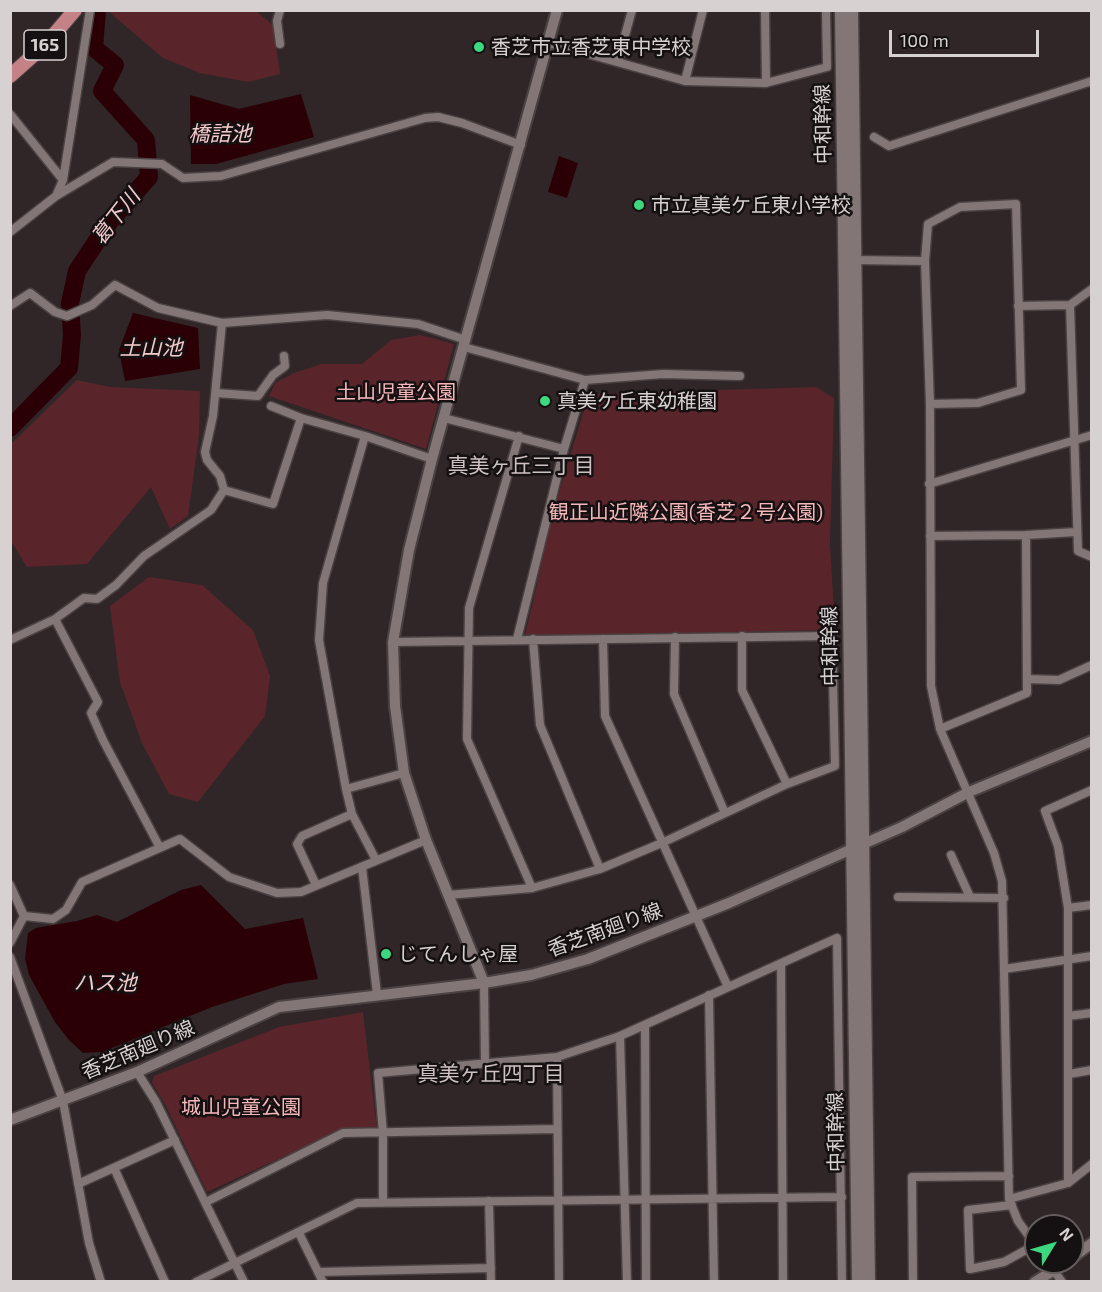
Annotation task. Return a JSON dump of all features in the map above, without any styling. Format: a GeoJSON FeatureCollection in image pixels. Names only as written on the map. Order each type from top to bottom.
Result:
{"type":"FeatureCollection","features":[{"type":"Feature","properties":{"kind":"highway","name":"165"},"geometry":{"type":"LineString","coordinates":[[10,76],[46,44],[75,10]]}},
{"type":"Feature","properties":{"kind":"main road","name":"中和幹線"},"geometry":{"type":"LineString","coordinates":[[841,10],[869,1281]]}},
{"type":"Feature","properties":{"kind":"main road","name":"中和幹線"},"geometry":{"type":"LineString","coordinates":[[852,10],[858,845],[858,1281]]}},
{"type":"Feature","properties":{"kind":"street"},"geometry":{"type":"LineString","coordinates":[[56,196],[63,180],[90,10]]}},
{"type":"Feature","properties":{"kind":"street"},"geometry":{"type":"LineString","coordinates":[[280,10],[277,21],[280,44]]}},
{"type":"Feature","properties":{"kind":"street"},"geometry":{"type":"LineString","coordinates":[[485,1063],[484,983],[426,840],[404,773],[395,706],[393,642],[409,550],[432,459],[557,10]]}},
{"type":"Feature","properties":{"kind":"street"},"geometry":{"type":"LineString","coordinates":[[618,61],[632,10]]}},
{"type":"Feature","properties":{"kind":"street"},"geometry":{"type":"LineString","coordinates":[[685,81],[703,10]]}},
{"type":"Feature","properties":{"kind":"street"},"geometry":{"type":"LineString","coordinates":[[765,10],[766,83]]}},
{"type":"Feature","properties":{"kind":"street"},"geometry":{"type":"LineString","coordinates":[[549,43],[685,81],[766,83],[827,67],[826,10]]}},
{"type":"Feature","properties":{"kind":"street"},"geometry":{"type":"LineString","coordinates":[[874,137],[889,146],[1092,81]]}},
{"type":"Feature","properties":{"kind":"street"},"geometry":{"type":"LineString","coordinates":[[10,114],[63,180]]}},
{"type":"Feature","properties":{"kind":"street"},"geometry":{"type":"LineString","coordinates":[[10,232],[56,196],[113,162],[162,164],[183,178],[221,176],[438,117],[520,145]]}},
{"type":"Feature","properties":{"kind":"street"},"geometry":{"type":"LineString","coordinates":[[930,404],[978,403],[1021,390],[1016,204],[960,207],[928,224],[925,261],[930,404],[931,686],[940,729],[994,852],[1004,898],[1009,1176],[1011,1202],[1018,1221],[1024,1229]]}},
{"type":"Feature","properties":{"kind":"street"},"geometry":{"type":"LineString","coordinates":[[855,260],[925,261]]}},
{"type":"Feature","properties":{"kind":"street"},"geometry":{"type":"LineString","coordinates":[[10,306],[30,293],[55,312],[67,316],[92,305],[115,285],[158,308],[222,323],[327,315],[418,324],[465,344],[585,380],[663,374],[740,376]]}},
{"type":"Feature","properties":{"kind":"street"},"geometry":{"type":"LineString","coordinates":[[1018,306],[1070,305],[1092,289]]}},
{"type":"Feature","properties":{"kind":"street"},"geometry":{"type":"LineString","coordinates":[[1070,305],[1076,532],[1078,551],[1092,557]]}},
{"type":"Feature","properties":{"kind":"street"},"geometry":{"type":"LineString","coordinates":[[10,640],[55,619],[84,598],[97,598],[116,585],[144,556],[212,510],[224,490],[220,476],[207,460],[205,452],[216,393],[222,323]]}},
{"type":"Feature","properties":{"kind":"street"},"geometry":{"type":"LineString","coordinates":[[216,393],[258,396],[273,375],[285,366],[284,356]]}},
{"type":"Feature","properties":{"kind":"street"},"geometry":{"type":"LineString","coordinates":[[517,639],[564,449],[585,380]]}},
{"type":"Feature","properties":{"kind":"street"},"geometry":{"type":"LineString","coordinates":[[271,406],[301,418],[365,436],[432,459]]}},
{"type":"Feature","properties":{"kind":"street"},"geometry":{"type":"LineString","coordinates":[[224,490],[273,504],[301,418]]}},
{"type":"Feature","properties":{"kind":"street"},"geometry":{"type":"LineString","coordinates":[[444,418],[564,449]]}},
{"type":"Feature","properties":{"kind":"street"},"geometry":{"type":"LineString","coordinates":[[929,484],[1092,435]]}},
{"type":"Feature","properties":{"kind":"street"},"geometry":{"type":"LineString","coordinates":[[365,436],[323,583],[319,640],[352,814],[376,860]]}},
{"type":"Feature","properties":{"kind":"street"},"geometry":{"type":"LineString","coordinates":[[519,436],[468,608],[467,739],[532,888]]}},
{"type":"Feature","properties":{"kind":"street"},"geometry":{"type":"LineString","coordinates":[[930,536],[1076,532]]}},
{"type":"Feature","properties":{"kind":"street"},"geometry":{"type":"LineString","coordinates":[[940,729],[1027,693],[1026,535]]}},
{"type":"Feature","properties":{"kind":"street"},"geometry":{"type":"LineString","coordinates":[[55,619],[98,702],[91,713],[103,740],[159,846]]}},
{"type":"Feature","properties":{"kind":"street"},"geometry":{"type":"LineString","coordinates":[[742,636],[742,690],[787,784]]}},
{"type":"Feature","properties":{"kind":"street"},"geometry":{"type":"LineString","coordinates":[[393,642],[832,636],[835,766],[787,784],[664,842],[600,869],[532,888],[448,895]]}},
{"type":"Feature","properties":{"kind":"street"},"geometry":{"type":"LineString","coordinates":[[675,637],[674,694],[725,813]]}},
{"type":"Feature","properties":{"kind":"street"},"geometry":{"type":"LineString","coordinates":[[533,639],[540,725],[600,869]]}},
{"type":"Feature","properties":{"kind":"street"},"geometry":{"type":"LineString","coordinates":[[603,639],[605,716],[728,987]]}},
{"type":"Feature","properties":{"kind":"street"},"geometry":{"type":"LineString","coordinates":[[1027,679],[1059,680],[1092,665]]}},
{"type":"Feature","properties":{"kind":"street","name":"香芝南廻り線"},"geometry":{"type":"LineString","coordinates":[[10,1120],[137,1072],[279,1007],[484,983],[531,975],[588,959],[696,916],[858,845],[969,792],[1092,741]]}},
{"type":"Feature","properties":{"kind":"street"},"geometry":{"type":"LineString","coordinates":[[346,789],[404,773]]}},
{"type":"Feature","properties":{"kind":"street"},"geometry":{"type":"LineString","coordinates":[[1068,1183],[1068,908],[1058,846],[1044,811],[1092,790]]}},
{"type":"Feature","properties":{"kind":"street"},"geometry":{"type":"LineString","coordinates":[[315,885],[297,844],[302,837],[352,814]]}},
{"type":"Feature","properties":{"kind":"street"},"geometry":{"type":"LineString","coordinates":[[24,916],[53,919],[66,910],[82,882],[159,846],[180,839],[229,877],[277,893],[301,892],[426,840]]}},
{"type":"Feature","properties":{"kind":"street"},"geometry":{"type":"LineString","coordinates":[[951,855],[970,897]]}},
{"type":"Feature","properties":{"kind":"street"},"geometry":{"type":"LineString","coordinates":[[362,867],[377,994]]}},
{"type":"Feature","properties":{"kind":"street"},"geometry":{"type":"LineString","coordinates":[[10,885],[24,916]]}},
{"type":"Feature","properties":{"kind":"street"},"geometry":{"type":"LineString","coordinates":[[898,897],[1004,898]]}},
{"type":"Feature","properties":{"kind":"street"},"geometry":{"type":"LineString","coordinates":[[1068,908],[1092,905]]}},
{"type":"Feature","properties":{"kind":"street"},"geometry":{"type":"LineString","coordinates":[[10,943],[24,916]]}},
{"type":"Feature","properties":{"kind":"street"},"geometry":{"type":"LineString","coordinates":[[382,1202],[383,1133],[378,1073],[557,1057],[620,1036],[837,938],[842,1281]]}},
{"type":"Feature","properties":{"kind":"street"},"geometry":{"type":"LineString","coordinates":[[1004,969],[1092,956]]}},
{"type":"Feature","properties":{"kind":"street"},"geometry":{"type":"LineString","coordinates":[[10,957],[63,1101],[89,1243],[101,1281]]}},
{"type":"Feature","properties":{"kind":"street"},"geometry":{"type":"LineString","coordinates":[[781,964],[783,1281]]}},
{"type":"Feature","properties":{"kind":"street"},"geometry":{"type":"LineString","coordinates":[[709,995],[714,1281]]}},
{"type":"Feature","properties":{"kind":"street"},"geometry":{"type":"LineString","coordinates":[[1068,1016],[1092,1013]]}},
{"type":"Feature","properties":{"kind":"street"},"geometry":{"type":"LineString","coordinates":[[645,1025],[646,1281]]}},
{"type":"Feature","properties":{"kind":"street"},"geometry":{"type":"LineString","coordinates":[[620,1036],[627,1281]]}},
{"type":"Feature","properties":{"kind":"street"},"geometry":{"type":"LineString","coordinates":[[557,1057],[559,1281]]}},
{"type":"Feature","properties":{"kind":"street"},"geometry":{"type":"LineString","coordinates":[[1069,1074],[1092,1070]]}},
{"type":"Feature","properties":{"kind":"street"},"geometry":{"type":"LineString","coordinates":[[137,1072],[156,1102],[244,1281]]}},
{"type":"Feature","properties":{"kind":"street"},"geometry":{"type":"LineString","coordinates":[[206,1202],[343,1133],[556,1130]]}},
{"type":"Feature","properties":{"kind":"street"},"geometry":{"type":"LineString","coordinates":[[78,1185],[115,1170],[175,1140]]}},
{"type":"Feature","properties":{"kind":"street"},"geometry":{"type":"LineString","coordinates":[[1024,1251],[1004,1262],[969,1269],[968,1210],[1011,1202],[1068,1183],[1092,1164]]}},
{"type":"Feature","properties":{"kind":"street"},"geometry":{"type":"LineString","coordinates":[[115,1170],[165,1281]]}},
{"type":"Feature","properties":{"kind":"street"},"geometry":{"type":"LineString","coordinates":[[913,1281],[912,1177],[1009,1176]]}},
{"type":"Feature","properties":{"kind":"street"},"geometry":{"type":"LineString","coordinates":[[196,1281],[357,1203],[842,1197]]}},
{"type":"Feature","properties":{"kind":"street"},"geometry":{"type":"LineString","coordinates":[[489,1201],[491,1281]]}},
{"type":"Feature","properties":{"kind":"street"},"geometry":{"type":"LineString","coordinates":[[299,1233],[323,1281]]}},
{"type":"Feature","properties":{"kind":"street"},"geometry":{"type":"LineString","coordinates":[[318,1272],[491,1268]]}},
{"type":"Feature","properties":{"kind":"green space"},"geometry":{"type":"Polygon","coordinates":[[[108,11],[256,11],[273,25],[280,74],[248,82],[200,73],[163,58],[108,11]]]}},
{"type":"Feature","properties":{"kind":"green space","name":"土山児童公園"},"geometry":{"type":"Polygon","coordinates":[[[420,335],[454,344],[426,449],[269,396],[275,383],[294,373],[322,364],[362,364],[391,340],[420,335]]]}},
{"type":"Feature","properties":{"kind":"green space"},"geometry":{"type":"Polygon","coordinates":[[[77,380],[110,387],[200,391],[199,435],[188,516],[170,529],[151,487],[87,564],[27,567],[11,541],[11,444],[77,380]]]}},
{"type":"Feature","properties":{"kind":"green space","name":"観正山近隣公園(香芝２号公園)"},"geometry":{"type":"Polygon","coordinates":[[[816,387],[834,398],[830,544],[835,630],[525,636],[554,509],[589,394],[816,387]]]}},
{"type":"Feature","properties":{"kind":"green space"},"geometry":{"type":"Polygon","coordinates":[[[149,577],[202,585],[253,630],[270,676],[265,716],[198,802],[169,794],[142,743],[120,682],[110,606],[149,577]]]}},
{"type":"Feature","properties":{"kind":"green space","name":"城山児童公園"},"geometry":{"type":"Polygon","coordinates":[[[363,1012],[377,1129],[343,1129],[207,1192],[165,1104],[152,1083],[154,1076],[279,1027],[363,1012]]]}},
{"type":"Feature","properties":{"kind":"water","name":"橋詰池"},"geometry":{"type":"Polygon","coordinates":[[[301,94],[314,137],[216,164],[191,164],[190,95],[239,109],[301,94]]]}},
{"type":"Feature","properties":{"kind":"water"},"geometry":{"type":"Polygon","coordinates":[[[559,156],[578,163],[567,198],[548,192],[559,156]]]}},
{"type":"Feature","properties":{"kind":"water","name":"土山池"},"geometry":{"type":"Polygon","coordinates":[[[133,313],[198,328],[200,369],[125,381],[119,350],[133,313]]]}},
{"type":"Feature","properties":{"kind":"water","name":"ハス池"},"geometry":{"type":"Polygon","coordinates":[[[201,885],[245,929],[303,918],[318,979],[284,984],[212,1007],[102,1052],[83,1053],[55,1022],[29,975],[25,959],[28,933],[36,928],[97,915],[117,922],[181,890],[201,885]]]}},
{"type":"Feature","properties":{"kind":"waterway","name":"葛下川"},"geometry":{"type":"LineString","coordinates":[[10,428],[69,368],[72,335],[70,303],[77,271],[110,221],[149,177],[146,140],[102,91],[115,65],[94,48],[97,10]]}},
{"type":"Feature","properties":{"kind":"place","name":"香芝市立香芝東中学校"},"geometry":{"type":"Point","coordinates":[479,47]}},
{"type":"Feature","properties":{"kind":"place","name":"市立真美ケ丘東小学校"},"geometry":{"type":"Point","coordinates":[639,205]}},
{"type":"Feature","properties":{"kind":"place","name":"真美ケ丘東幼稚園"},"geometry":{"type":"Point","coordinates":[545,401]}},
{"type":"Feature","properties":{"kind":"place","name":"じてんしゃ屋"},"geometry":{"type":"Point","coordinates":[386,954]}},
{"type":"Feature","properties":{"kind":"district","name":"真美ヶ丘三丁目"},"geometry":{"type":"Point","coordinates":[521,466]}},
{"type":"Feature","properties":{"kind":"district","name":"真美ヶ丘四丁目"},"geometry":{"type":"Point","coordinates":[491,1074]}}]}
